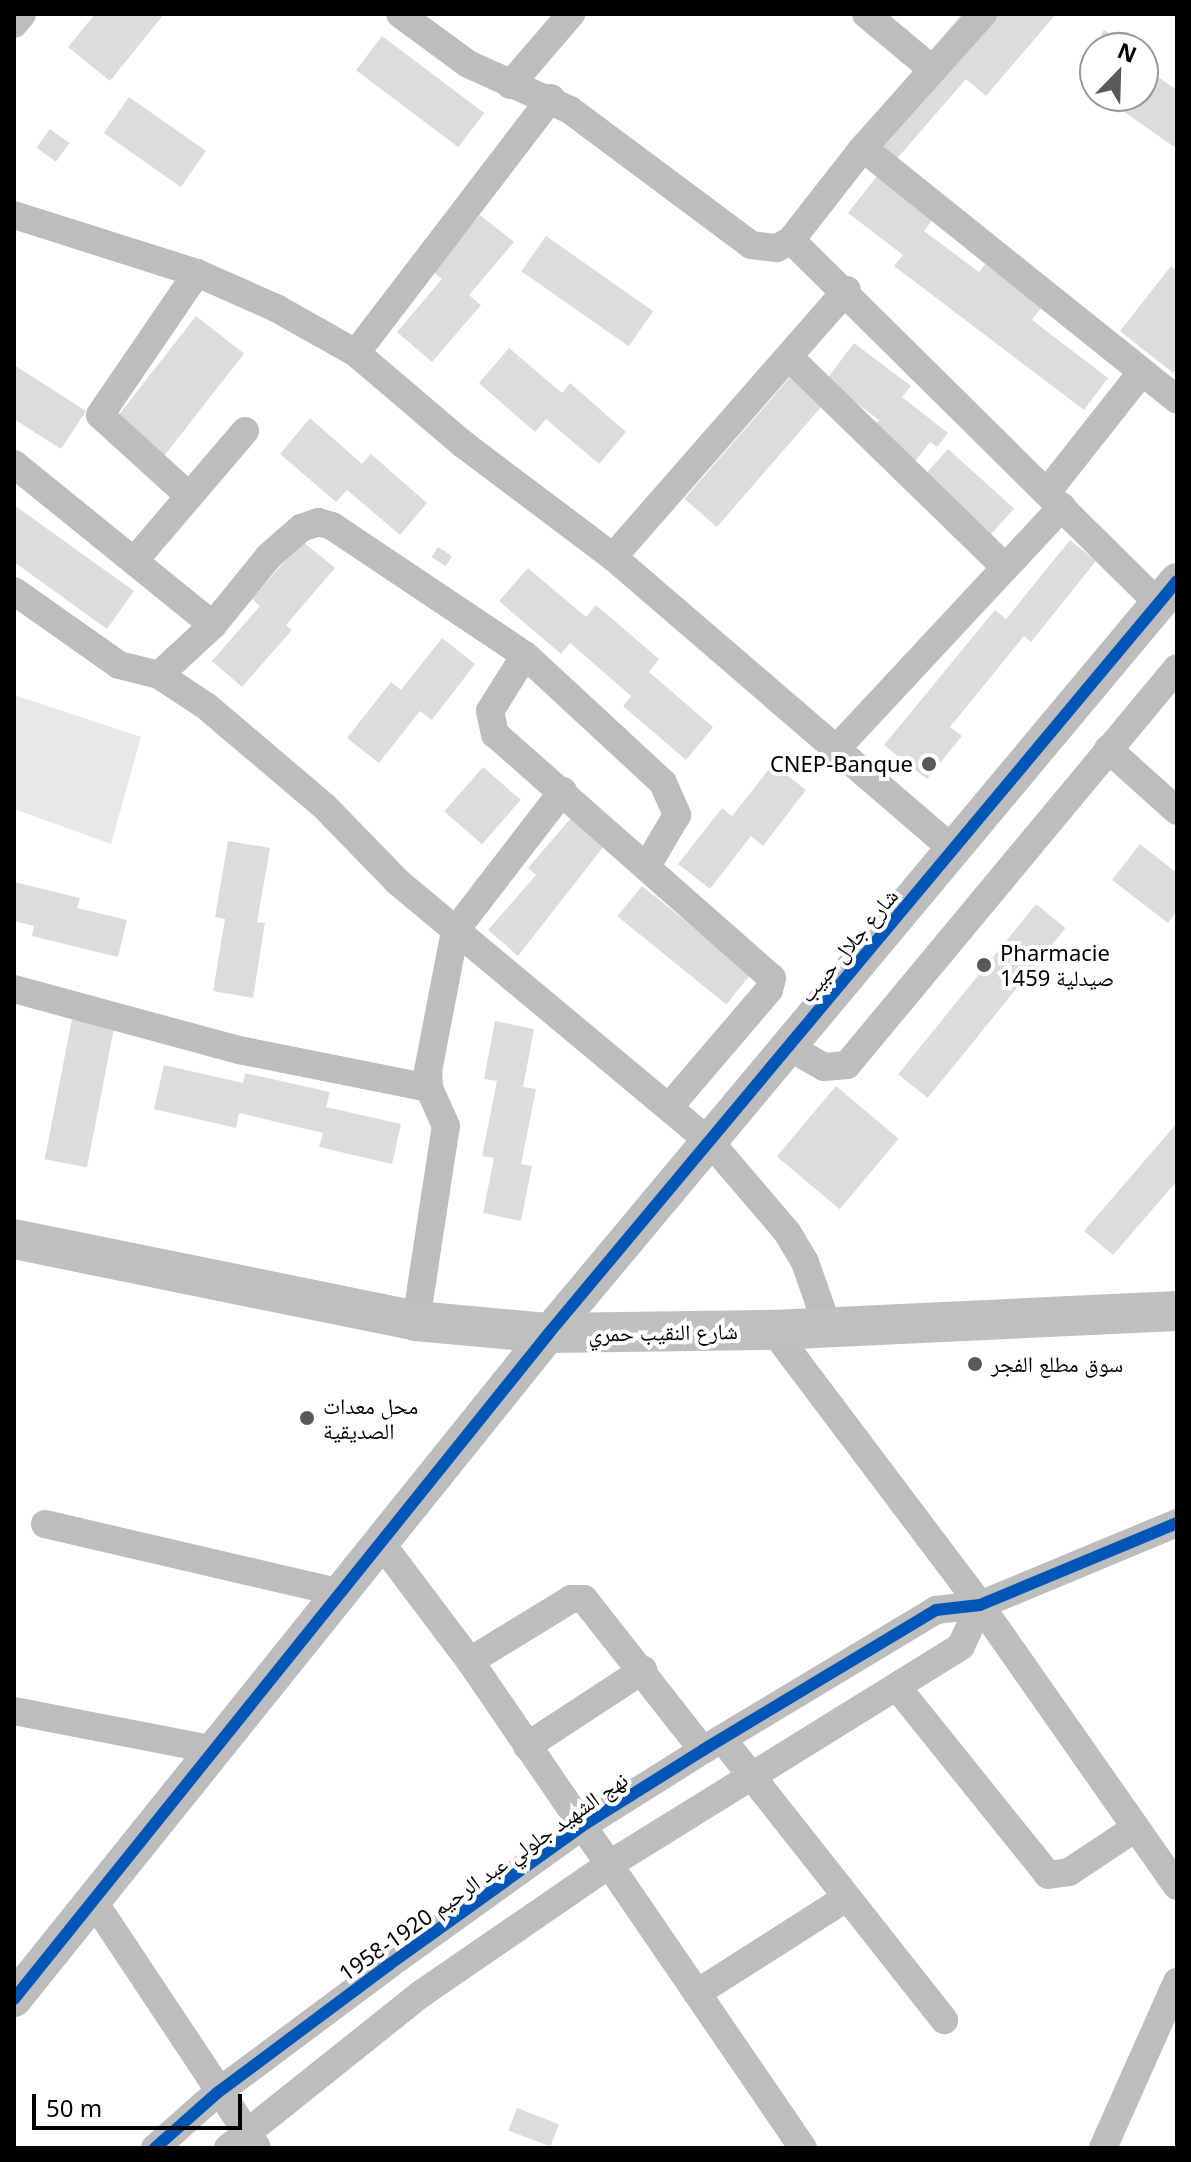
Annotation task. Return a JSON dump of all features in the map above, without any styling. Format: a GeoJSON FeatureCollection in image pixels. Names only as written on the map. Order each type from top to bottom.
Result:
{"type":"FeatureCollection","features":[{"type":"Feature","properties":{"kind":"main road","name":"شارع النقيب حمري"},"geometry":{"type":"LineString","coordinates":[[14,1239],[416,1321],[549,1333],[773,1330],[1177,1311]]}},
{"type":"Feature","properties":{"kind":"street"},"geometry":{"type":"LineString","coordinates":[[14,24],[22,14]]}},
{"type":"Feature","properties":{"kind":"street"},"geometry":{"type":"LineString","coordinates":[[510,85],[571,14]]}},
{"type":"Feature","properties":{"kind":"street"},"geometry":{"type":"LineString","coordinates":[[866,14],[933,70]]}},
{"type":"Feature","properties":{"kind":"street"},"geometry":{"type":"LineString","coordinates":[[420,20],[510,85],[551,98],[751,245],[777,248],[791,240],[863,148],[983,14]]}},
{"type":"Feature","properties":{"kind":"street"},"geometry":{"type":"LineString","coordinates":[[356,353],[551,98]]}},
{"type":"Feature","properties":{"kind":"street"},"geometry":{"type":"LineString","coordinates":[[863,148],[1177,400]]}},
{"type":"Feature","properties":{"kind":"street"},"geometry":{"type":"LineString","coordinates":[[14,215],[197,273],[276,308],[356,353],[463,444],[613,557],[839,746],[954,850]]}},
{"type":"Feature","properties":{"kind":"street"},"geometry":{"type":"LineString","coordinates":[[791,240],[847,290],[1055,499],[1168,593]]}},
{"type":"Feature","properties":{"kind":"street"},"geometry":{"type":"LineString","coordinates":[[189,496],[100,415],[197,273]]}},
{"type":"Feature","properties":{"kind":"street"},"geometry":{"type":"LineString","coordinates":[[613,557],[847,290]]}},
{"type":"Feature","properties":{"kind":"street"},"geometry":{"type":"LineString","coordinates":[[790,358],[1004,566]]}},
{"type":"Feature","properties":{"kind":"street"},"geometry":{"type":"LineString","coordinates":[[839,746],[1004,566],[1055,499],[1141,373]]}},
{"type":"Feature","properties":{"kind":"street"},"geometry":{"type":"LineString","coordinates":[[134,561],[245,431]]}},
{"type":"Feature","properties":{"kind":"street"},"geometry":{"type":"LineString","coordinates":[[14,464],[213,625]]}},
{"type":"Feature","properties":{"kind":"street"},"geometry":{"type":"LineString","coordinates":[[159,675],[213,625],[269,556],[301,528],[318,522],[454,604],[525,655],[671,793],[677,815],[647,866]]}},
{"type":"Feature","properties":{"kind":"street"},"geometry":{"type":"LineString","coordinates":[[14,591],[119,665],[159,675],[206,706],[325,807],[399,883],[711,1143],[787,1232],[805,1262],[828,1328]]}},
{"type":"Feature","properties":{"kind":"street","name":"شارع جلال حبيب"},"geometry":{"type":"LineString","coordinates":[[14,1999],[26,1968],[94,1902],[549,1333],[1168,593]]}},
{"type":"Feature","properties":{"kind":"street"},"geometry":{"type":"LineString","coordinates":[[525,655],[487,718],[495,734],[772,978],[769,990],[669,1107]]}},
{"type":"Feature","properties":{"kind":"street"},"geometry":{"type":"LineString","coordinates":[[789,1047],[824,1067],[847,1065],[1177,668]]}},
{"type":"Feature","properties":{"kind":"street"},"geometry":{"type":"LineString","coordinates":[[1108,749],[1177,811]]}},
{"type":"Feature","properties":{"kind":"street"},"geometry":{"type":"LineString","coordinates":[[416,1321],[446,1126],[429,1088],[455,931],[563,791]]}},
{"type":"Feature","properties":{"kind":"street"},"geometry":{"type":"LineString","coordinates":[[14,989],[239,1050],[429,1088]]}},
{"type":"Feature","properties":{"kind":"street"},"geometry":{"type":"LineString","coordinates":[[773,1330],[980,1605],[1134,1829],[1177,1886]]}},
{"type":"Feature","properties":{"kind":"street","name":"نهج الشهيد جلولي عبد الرحيم 1920-1958"},"geometry":{"type":"LineString","coordinates":[[155,2148],[217,2093],[390,1964],[582,1826],[713,1745],[936,1610],[980,1605],[1177,1523]]}},
{"type":"Feature","properties":{"kind":"street"},"geometry":{"type":"LineString","coordinates":[[45,1524],[342,1593]]}},
{"type":"Feature","properties":{"kind":"street"},"geometry":{"type":"LineString","coordinates":[[381,1543],[470,1661],[803,2148]]}},
{"type":"Feature","properties":{"kind":"street"},"geometry":{"type":"LineString","coordinates":[[470,1661],[577,1598],[593,1605],[643,1670],[713,1745],[754,1773],[846,1898],[944,2020]]}},
{"type":"Feature","properties":{"kind":"street"},"geometry":{"type":"LineString","coordinates":[[94,1902],[217,2093],[244,2143],[421,1994],[610,1864],[961,1646],[980,1605]]}},
{"type":"Feature","properties":{"kind":"street"},"geometry":{"type":"LineString","coordinates":[[527,1746],[643,1670]]}},
{"type":"Feature","properties":{"kind":"street"},"geometry":{"type":"LineString","coordinates":[[897,1687],[1048,1875],[1069,1872],[1134,1829]]}},
{"type":"Feature","properties":{"kind":"street"},"geometry":{"type":"LineString","coordinates":[[14,1711],[215,1750]]}},
{"type":"Feature","properties":{"kind":"street"},"geometry":{"type":"LineString","coordinates":[[697,1993],[846,1898]]}},
{"type":"Feature","properties":{"kind":"street"},"geometry":{"type":"LineString","coordinates":[[390,1964],[421,1994]]}},
{"type":"Feature","properties":{"kind":"street"},"geometry":{"type":"LineString","coordinates":[[1105,2148],[1177,1982]]}},
{"type":"Feature","properties":{"kind":"shaded area"},"geometry":{"type":"Polygon","coordinates":[[[14,695],[141,737],[111,844],[14,809],[14,695]]]}},
{"type":"Feature","properties":{"kind":"building"},"geometry":{"type":"Polygon","coordinates":[[[95,14],[164,14],[110,81],[68,47],[95,14]]]}},
{"type":"Feature","properties":{"kind":"building"},"geometry":{"type":"Polygon","coordinates":[[[962,14],[1056,14],[986,96],[966,79],[894,162],[859,133],[962,14]]]}},
{"type":"Feature","properties":{"kind":"building"},"geometry":{"type":"Polygon","coordinates":[[[382,36],[484,113],[458,147],[356,70],[382,36]]]}},
{"type":"Feature","properties":{"kind":"building"},"geometry":{"type":"Polygon","coordinates":[[[1159,78],[1177,90],[1177,149],[1124,112],[1159,112],[1159,78]]]}},
{"type":"Feature","properties":{"kind":"building"},"geometry":{"type":"Polygon","coordinates":[[[129,97],[206,151],[181,187],[104,133],[129,97]]]}},
{"type":"Feature","properties":{"kind":"building"},"geometry":{"type":"Polygon","coordinates":[[[50,129],[69,143],[56,162],[36,148],[50,129]]]}},
{"type":"Feature","properties":{"kind":"building"},"geometry":{"type":"Polygon","coordinates":[[[877,176],[933,219],[924,231],[979,272],[985,264],[1042,307],[1032,320],[1108,378],[1084,410],[894,266],[903,255],[848,213],[877,176]]]}},
{"type":"Feature","properties":{"kind":"building"},"geometry":{"type":"Polygon","coordinates":[[[480,215],[514,242],[469,295],[481,305],[432,362],[397,332],[442,279],[432,271],[480,215]]]}},
{"type":"Feature","properties":{"kind":"building"},"geometry":{"type":"Polygon","coordinates":[[[546,236],[653,311],[629,346],[521,271],[546,236]]]}},
{"type":"Feature","properties":{"kind":"building"},"geometry":{"type":"Polygon","coordinates":[[[1171,266],[1177,271],[1177,367],[1173,373],[1120,331],[1171,266]]]}},
{"type":"Feature","properties":{"kind":"building"},"geometry":{"type":"Polygon","coordinates":[[[196,316],[244,354],[158,464],[110,426],[196,316]]]}},
{"type":"Feature","properties":{"kind":"building"},"geometry":{"type":"Polygon","coordinates":[[[854,343],[911,386],[902,397],[948,433],[937,447],[930,442],[913,464],[871,432],[879,420],[826,380],[854,343]]]}},
{"type":"Feature","properties":{"kind":"building"},"geometry":{"type":"Polygon","coordinates":[[[509,348],[562,393],[570,383],[626,432],[599,464],[546,419],[535,432],[479,383],[509,348]]]}},
{"type":"Feature","properties":{"kind":"building"},"geometry":{"type":"Polygon","coordinates":[[[14,365],[86,411],[61,449],[14,419],[14,365]]]}},
{"type":"Feature","properties":{"kind":"building"},"geometry":{"type":"Polygon","coordinates":[[[792,375],[824,403],[717,527],[684,499],[792,375]]]}},
{"type":"Feature","properties":{"kind":"building"},"geometry":{"type":"Polygon","coordinates":[[[310,418],[362,464],[371,454],[427,503],[400,535],[347,490],[336,502],[280,454],[310,418]]]}},
{"type":"Feature","properties":{"kind":"building"},"geometry":{"type":"Polygon","coordinates":[[[948,449],[1014,509],[984,542],[918,482],[948,449]]]}},
{"type":"Feature","properties":{"kind":"building"},"geometry":{"type":"Polygon","coordinates":[[[14,505],[134,591],[107,629],[14,562],[14,505]]]}},
{"type":"Feature","properties":{"kind":"building"},"geometry":{"type":"Polygon","coordinates":[[[1070,540],[1096,561],[1031,642],[1024,636],[950,727],[962,736],[927,779],[884,745],[995,610],[1006,619],[1070,540]]]}},
{"type":"Feature","properties":{"kind":"building"},"geometry":{"type":"Polygon","coordinates":[[[302,541],[335,568],[286,625],[292,630],[242,687],[212,661],[260,606],[252,599],[302,541]]]}},
{"type":"Feature","properties":{"kind":"building"},"geometry":{"type":"Polygon","coordinates":[[[438,547],[452,556],[446,566],[431,557],[438,547]]]}},
{"type":"Feature","properties":{"kind":"building"},"geometry":{"type":"Polygon","coordinates":[[[528,568],[586,617],[596,605],[659,659],[649,672],[713,727],[686,760],[623,706],[631,696],[570,643],[561,654],[499,601],[528,568]]]}},
{"type":"Feature","properties":{"kind":"building"},"geometry":{"type":"Polygon","coordinates":[[[442,638],[475,664],[432,720],[420,711],[379,763],[347,738],[391,682],[401,690],[442,638]]]}},
{"type":"Feature","properties":{"kind":"building"},"geometry":{"type":"Polygon","coordinates":[[[773,764],[806,790],[763,846],[751,836],[710,889],[678,864],[722,808],[732,816],[773,764]]]}},
{"type":"Feature","properties":{"kind":"building"},"geometry":{"type":"Polygon","coordinates":[[[483,767],[521,800],[482,844],[444,812],[483,767]]]}},
{"type":"Feature","properties":{"kind":"building"},"geometry":{"type":"Polygon","coordinates":[[[578,810],[611,837],[518,956],[488,930],[536,875],[528,868],[578,810]]]}},
{"type":"Feature","properties":{"kind":"building"},"geometry":{"type":"Polygon","coordinates":[[[228,841],[270,848],[257,922],[265,923],[253,998],[213,991],[225,919],[215,917],[228,841]]]}},
{"type":"Feature","properties":{"kind":"building"},"geometry":{"type":"Polygon","coordinates":[[[1140,844],[1177,873],[1177,911],[1168,923],[1112,880],[1140,844]]]}},
{"type":"Feature","properties":{"kind":"building"},"geometry":{"type":"Polygon","coordinates":[[[14,882],[80,898],[77,908],[127,920],[118,957],[32,936],[34,926],[14,921],[14,882]]]}},
{"type":"Feature","properties":{"kind":"building"},"geometry":{"type":"Polygon","coordinates":[[[642,886],[751,974],[726,1004],[617,916],[642,886]]]}},
{"type":"Feature","properties":{"kind":"building"},"geometry":{"type":"Polygon","coordinates":[[[1036,904],[1066,928],[928,1098],[898,1074],[1036,904]]]}},
{"type":"Feature","properties":{"kind":"building"},"geometry":{"type":"Polygon","coordinates":[[[72,1019],[114,1027],[87,1168],[45,1159],[72,1019]]]}},
{"type":"Feature","properties":{"kind":"building"},"geometry":{"type":"Polygon","coordinates":[[[495,1021],[534,1029],[523,1087],[536,1089],[521,1164],[532,1166],[521,1221],[483,1213],[494,1158],[482,1156],[497,1081],[484,1079],[495,1021]]]}},
{"type":"Feature","properties":{"kind":"building"},"geometry":{"type":"Polygon","coordinates":[[[164,1065],[243,1083],[245,1073],[330,1092],[326,1107],[401,1124],[392,1164],[319,1147],[323,1133],[239,1113],[236,1128],[154,1109],[164,1065]]]}},
{"type":"Feature","properties":{"kind":"building"},"geometry":{"type":"Polygon","coordinates":[[[836,1086],[899,1139],[840,1209],[777,1156],[836,1086]]]}},
{"type":"Feature","properties":{"kind":"building"},"geometry":{"type":"Polygon","coordinates":[[[1177,1123],[1177,1181],[1113,1255],[1084,1231],[1177,1123]]]}},
{"type":"Feature","properties":{"kind":"building"},"geometry":{"type":"Polygon","coordinates":[[[517,2108],[559,2124],[550,2147],[508,2130],[517,2108]]]}},
{"type":"Feature","properties":{"kind":"cycle path"},"geometry":{"type":"LineString","coordinates":[[14,1999],[549,1333],[1177,581]]}},
{"type":"Feature","properties":{"kind":"cycle path"},"geometry":{"type":"LineString","coordinates":[[155,2148],[217,2093],[390,1964],[582,1826],[703,1750],[936,1610],[980,1605],[1177,1523]]}},
{"type":"Feature","properties":{"kind":"place","name":"CNEP-Banque"},"geometry":{"type":"Point","coordinates":[929,764]}},
{"type":"Feature","properties":{"kind":"place","name":"Pharmacie 1459 صيدلية"},"geometry":{"type":"Point","coordinates":[984,965]}},
{"type":"Feature","properties":{"kind":"place","name":"سوق مطلع الفجر"},"geometry":{"type":"Point","coordinates":[975,1364]}},
{"type":"Feature","properties":{"kind":"place","name":"محل معدات الصديقية"},"geometry":{"type":"Point","coordinates":[307,1418]}}]}
